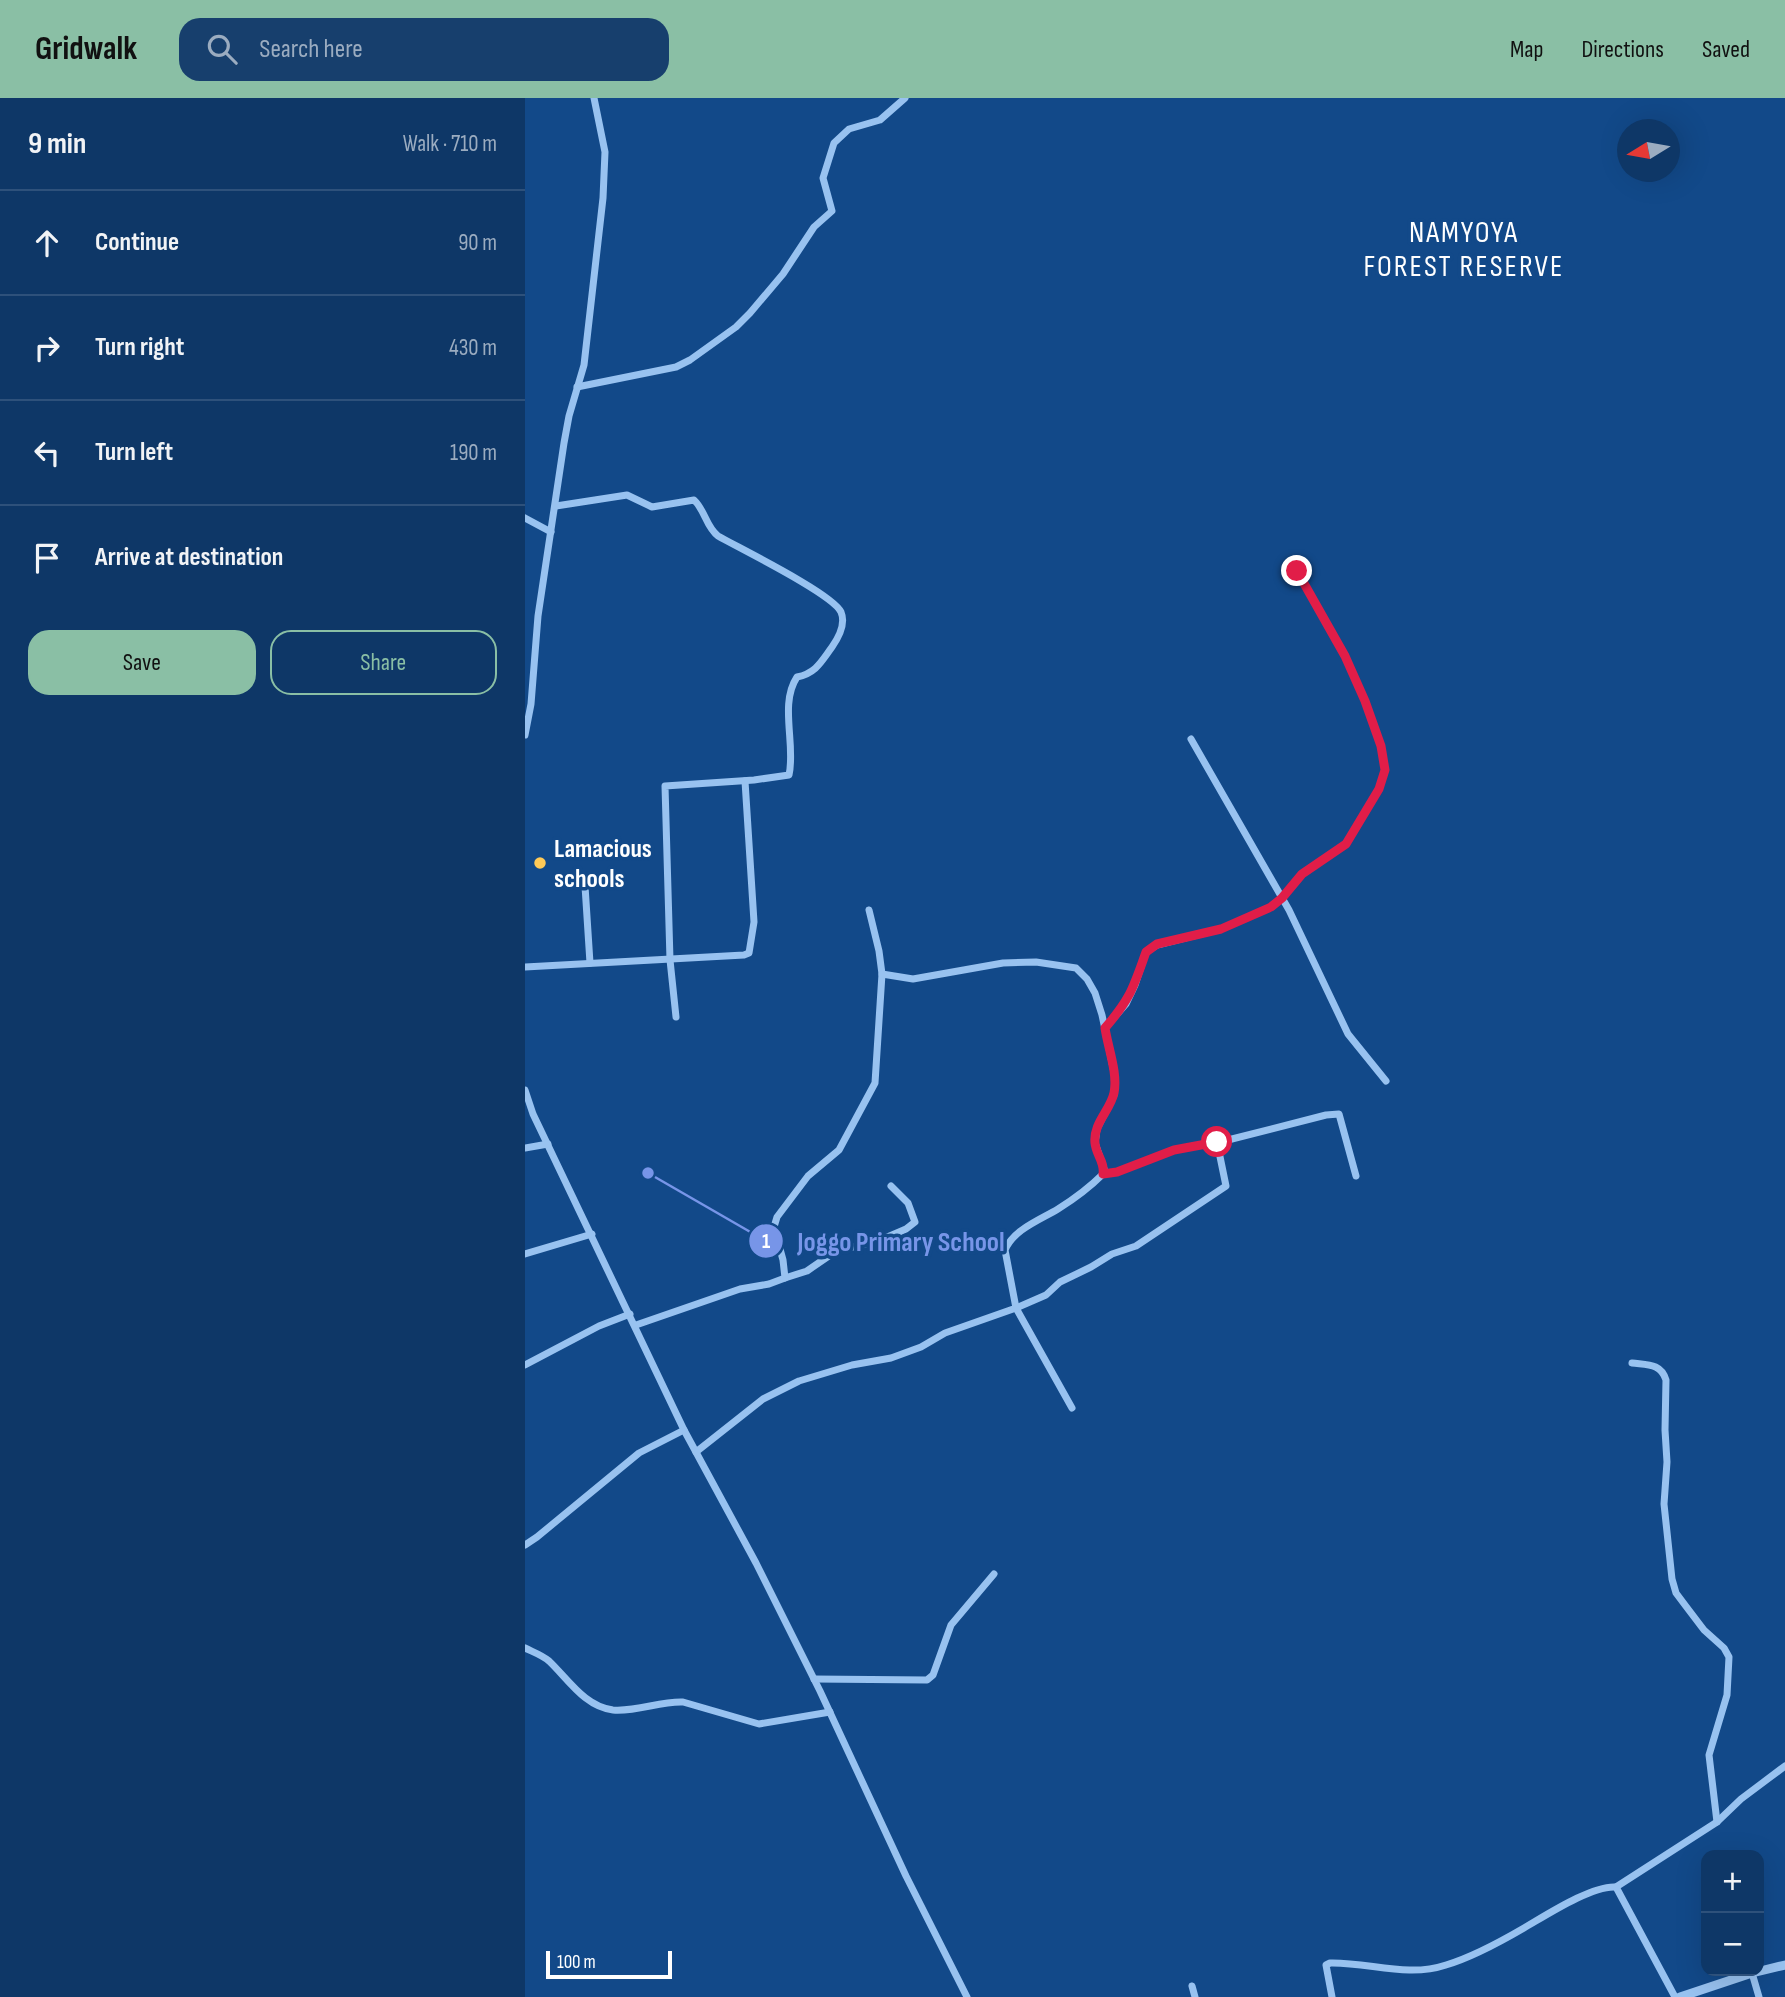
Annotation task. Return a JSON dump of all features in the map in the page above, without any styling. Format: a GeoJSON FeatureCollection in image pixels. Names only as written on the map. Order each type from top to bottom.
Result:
{"type":"FeatureCollection","features":[{"type":"Feature","properties":{"kind":"street"},"geometry":{"type":"LineString","coordinates":[[525,735],[531,704],[538,616],[551,532],[568,425],[587,340],[603,198],[605,152],[594,98]]}},
{"type":"Feature","properties":{"kind":"street"},"geometry":{"type":"LineString","coordinates":[[577,387],[677,368],[736,327],[783,274],[814,227],[832,211],[823,178],[834,142],[849,129],[880,120],[905,98]]}},
{"type":"Feature","properties":{"kind":"street"},"geometry":{"type":"LineString","coordinates":[[556,506],[627,495],[652,507],[694,500],[701,506],[712,532],[816,592],[835,604],[841,612],[839,637],[816,670],[797,677],[793,685],[789,703],[791,753],[789,775],[786,778],[665,786],[670,960],[675,1017]]}},
{"type":"Feature","properties":{"kind":"street"},"geometry":{"type":"LineString","coordinates":[[525,517],[551,532]]}},
{"type":"Feature","properties":{"kind":"street"},"geometry":{"type":"LineString","coordinates":[[1105,1028],[1126,1004],[1146,952],[1157,944],[1221,929],[1271,907],[1302,874],[1346,844],[1379,789],[1385,770],[1381,746],[1345,656],[1297,571]]}},
{"type":"Feature","properties":{"kind":"street"},"geometry":{"type":"LineString","coordinates":[[1191,739],[1289,910],[1347,1034],[1385,1081]]}},
{"type":"Feature","properties":{"kind":"street"},"geometry":{"type":"LineString","coordinates":[[525,967],[749,953],[754,922],[745,781]]}},
{"type":"Feature","properties":{"kind":"street"},"geometry":{"type":"LineString","coordinates":[[585,886],[590,963]]}},
{"type":"Feature","properties":{"kind":"street"},"geometry":{"type":"LineString","coordinates":[[785,1278],[774,1227],[777,1217],[808,1176],[839,1150],[875,1083],[882,974],[869,910]]}},
{"type":"Feature","properties":{"kind":"street"},"geometry":{"type":"LineString","coordinates":[[882,974],[913,979],[1003,963],[1036,962],[1076,968],[1087,979],[1094,993],[1105,1028],[1115,1077],[1114,1095],[1097,1129],[1095,1143],[1103,1174]]}},
{"type":"Feature","properties":{"kind":"street"},"geometry":{"type":"LineString","coordinates":[[525,1090],[533,1114],[684,1430],[756,1563],[814,1679],[906,1876],[967,1997]]}},
{"type":"Feature","properties":{"kind":"street"},"geometry":{"type":"LineString","coordinates":[[1072,1408],[1016,1308],[1005,1250],[1017,1234],[1060,1208],[1103,1174],[1117,1172],[1174,1150],[1326,1115],[1339,1114],[1356,1176]]}},
{"type":"Feature","properties":{"kind":"street"},"geometry":{"type":"LineString","coordinates":[[696,1452],[763,1399],[799,1381],[852,1365],[891,1358],[945,1334],[1016,1308],[1046,1295],[1060,1282],[1112,1254],[1136,1246],[1226,1186],[1217,1142]]}},
{"type":"Feature","properties":{"kind":"street"},"geometry":{"type":"LineString","coordinates":[[525,1148],[548,1144]]}},
{"type":"Feature","properties":{"kind":"street"},"geometry":{"type":"LineString","coordinates":[[636,1325],[740,1289],[769,1284],[807,1271],[836,1251],[878,1241],[906,1230],[915,1222],[914,1217],[908,1203],[891,1186]]}},
{"type":"Feature","properties":{"kind":"street"},"geometry":{"type":"LineString","coordinates":[[525,1254],[592,1234]]}},
{"type":"Feature","properties":{"kind":"street"},"geometry":{"type":"LineString","coordinates":[[525,1365],[599,1326],[630,1314]]}},
{"type":"Feature","properties":{"kind":"street"},"geometry":{"type":"LineString","coordinates":[[1632,1363],[1657,1366],[1664,1373],[1668,1462],[1664,1504],[1676,1593],[1703,1630],[1724,1648],[1729,1657],[1727,1695],[1709,1755],[1717,1822]]}},
{"type":"Feature","properties":{"kind":"street"},"geometry":{"type":"LineString","coordinates":[[525,1545],[639,1453],[684,1430]]}},
{"type":"Feature","properties":{"kind":"street"},"geometry":{"type":"LineString","coordinates":[[814,1679],[927,1680],[933,1675],[951,1625],[994,1574]]}},
{"type":"Feature","properties":{"kind":"street"},"geometry":{"type":"LineString","coordinates":[[525,1648],[549,1661],[574,1688],[593,1703],[610,1710],[625,1711],[673,1701],[684,1702],[759,1724],[830,1712]]}},
{"type":"Feature","properties":{"kind":"street"},"geometry":{"type":"LineString","coordinates":[[1329,1996],[1326,1965],[1330,1963],[1421,1971],[1447,1965],[1521,1930],[1552,1911],[1598,1891],[1616,1887],[1717,1822],[1741,1799],[1785,1766]]}},
{"type":"Feature","properties":{"kind":"street"},"geometry":{"type":"LineString","coordinates":[[1616,1887],[1681,1997],[1743,1976]]}},
{"type":"Feature","properties":{"kind":"street"},"geometry":{"type":"LineString","coordinates":[[1764,1970],[1785,1965]]}},
{"type":"Feature","properties":{"kind":"street"},"geometry":{"type":"LineString","coordinates":[[1753,1976],[1759,1997]]}},
{"type":"Feature","properties":{"kind":"street"},"geometry":{"type":"LineString","coordinates":[[1192,1986],[1195,1997]]}},
{"type":"Feature","properties":{"kind":"place","name":"Lamacious schools"},"geometry":{"type":"Point","coordinates":[540,863]}},
{"type":"Feature","properties":{"kind":"place","name":"Joggo Primary School"},"geometry":{"type":"Point","coordinates":[648,1173]}},
{"type":"Feature","properties":{"kind":"district","name":"NAMYOYA FOREST RESERVE"},"geometry":{"type":"Point","coordinates":[1464,249]}},
{"type":"Feature","properties":{"kind":"route"},"geometry":{"type":"LineString","coordinates":[[1217,1142],[1174,1150],[1135,1166],[1103,1174],[1102,1160],[1095,1143],[1100,1118],[1114,1095],[1115,1077],[1105,1028],[1126,1004],[1146,952],[1157,944],[1221,929],[1271,907],[1302,874],[1346,844],[1379,789],[1385,770],[1381,746],[1365,701],[1345,656],[1297,571]]}}]}
